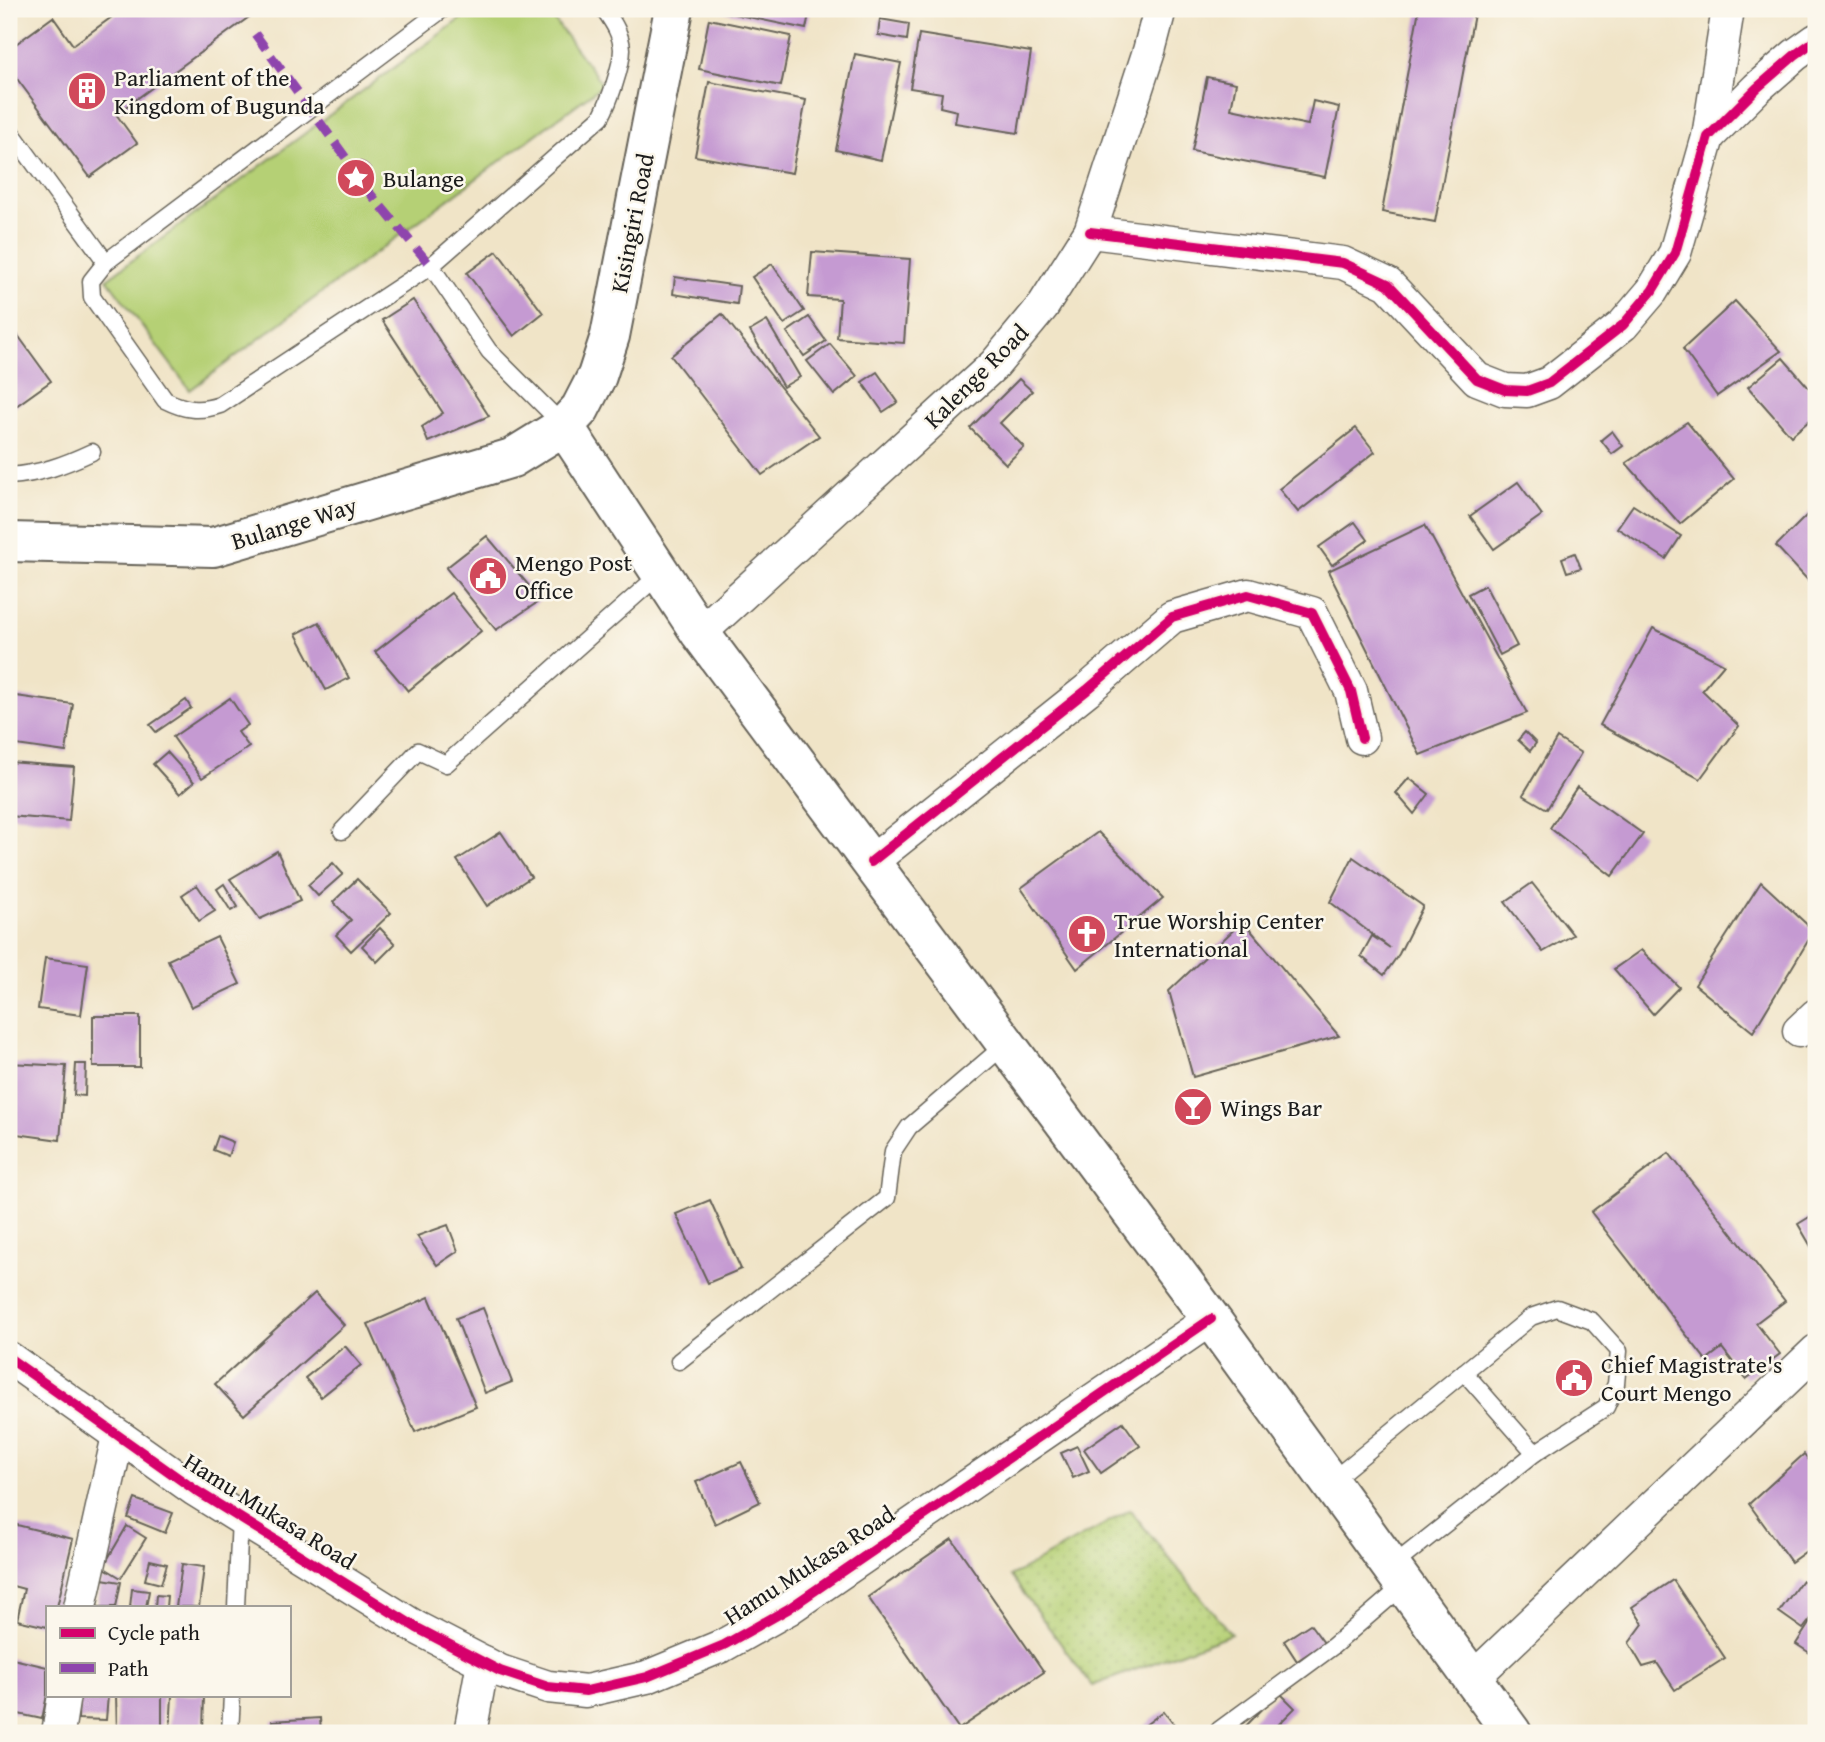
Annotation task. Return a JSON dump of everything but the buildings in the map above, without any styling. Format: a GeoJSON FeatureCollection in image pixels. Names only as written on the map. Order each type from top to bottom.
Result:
{"type":"FeatureCollection","features":[{"type":"Feature","properties":{"kind":"main road","name":"Kisingiri Road"},"geometry":{"type":"LineString","coordinates":[[564,426],[580,409],[597,376],[610,336],[674,9]]}},
{"type":"Feature","properties":{"kind":"main road","name":"Bulange Way"},"geometry":{"type":"LineString","coordinates":[[9,542],[213,547],[512,458],[564,426]]}},
{"type":"Feature","properties":{"kind":"main road"},"geometry":{"type":"LineString","coordinates":[[564,426],[700,634],[1211,1320],[1512,1733]]}},
{"type":"Feature","properties":{"kind":"street","name":"Kalenge Road"},"geometry":{"type":"LineString","coordinates":[[700,634],[995,364],[1043,306],[1090,232],[1160,9]]}},
{"type":"Feature","properties":{"kind":"street"},"geometry":{"type":"LineString","coordinates":[[1090,232],[1343,263],[1388,284],[1477,379],[1505,390],[1527,391],[1549,383],[1623,325],[1652,291],[1675,253],[1708,136],[1728,9]]}},
{"type":"Feature","properties":{"kind":"street"},"geometry":{"type":"LineString","coordinates":[[1708,136],[1757,88],[1816,40]]}},
{"type":"Feature","properties":{"kind":"street"},"geometry":{"type":"LineString","coordinates":[[871,862],[1087,690],[1172,617],[1248,595],[1312,612],[1351,691],[1362,738]]}},
{"type":"Feature","properties":{"kind":"street","name":"Hamu Mukasa Road"},"geometry":{"type":"LineString","coordinates":[[9,1358],[195,1490],[417,1628],[500,1671],[548,1687],[586,1691],[647,1677],[724,1645],[788,1609],[1211,1320]]}},
{"type":"Feature","properties":{"kind":"street"},"geometry":{"type":"LineString","coordinates":[[1472,1679],[1816,1350]]}},
{"type":"Feature","properties":{"kind":"street"},"geometry":{"type":"LineString","coordinates":[[80,1606],[118,1436]]}},
{"type":"Feature","properties":{"kind":"street"},"geometry":{"type":"LineString","coordinates":[[470,1733],[483,1662]]}},
{"type":"Feature","properties":{"kind":"street"},"geometry":{"type":"LineString","coordinates":[[58,1733],[64,1696]]}},
{"type":"Feature","properties":{"kind":"lane"},"geometry":{"type":"LineString","coordinates":[[443,9],[106,262],[91,281],[92,297],[165,400],[193,410],[220,405],[431,266],[601,117],[610,99],[622,50],[617,30],[604,9]]}},
{"type":"Feature","properties":{"kind":"lane"},"geometry":{"type":"LineString","coordinates":[[9,129],[106,262]]}},
{"type":"Feature","properties":{"kind":"lane"},"geometry":{"type":"LineString","coordinates":[[431,266],[489,351],[564,426]]}},
{"type":"Feature","properties":{"kind":"lane"},"geometry":{"type":"LineString","coordinates":[[9,476],[59,468],[92,452]]}},
{"type":"Feature","properties":{"kind":"lane"},"geometry":{"type":"LineString","coordinates":[[342,831],[418,751],[446,764],[661,573]]}},
{"type":"Feature","properties":{"kind":"lane"},"geometry":{"type":"LineString","coordinates":[[679,1361],[887,1198],[893,1151],[909,1127],[1006,1044]]}},
{"type":"Feature","properties":{"kind":"lane"},"geometry":{"type":"LineString","coordinates":[[1219,1730],[1332,1647],[1398,1576],[1535,1453],[1606,1407],[1616,1384],[1619,1351],[1592,1321],[1556,1308],[1531,1317],[1329,1483]]}},
{"type":"Feature","properties":{"kind":"lane"},"geometry":{"type":"LineString","coordinates":[[1464,1372],[1535,1453]]}},
{"type":"Feature","properties":{"kind":"lane"},"geometry":{"type":"LineString","coordinates":[[236,1606],[240,1518]]}},
{"type":"Feature","properties":{"kind":"lane"},"geometry":{"type":"LineString","coordinates":[[230,1733],[232,1696]]}},
{"type":"Feature","properties":{"kind":"green space"},"geometry":{"type":"Polygon","coordinates":[[[474,9],[546,9],[603,85],[190,390],[107,279],[474,9]]]}},
{"type":"Feature","properties":{"kind":"green space"},"geometry":{"type":"Polygon","coordinates":[[[1130,1510],[1231,1634],[1092,1686],[1011,1576],[1130,1510]]]}},
{"type":"Feature","properties":{"kind":"marked path"},"geometry":{"type":"LineString","coordinates":[[255,34],[352,166]]}},
{"type":"Feature","properties":{"kind":"marked path"},"geometry":{"type":"LineString","coordinates":[[357,165],[368,172],[369,177],[362,188],[357,189],[346,182],[345,177],[352,166],[357,165]]}},
{"type":"Feature","properties":{"kind":"marked path"},"geometry":{"type":"LineString","coordinates":[[364,186],[431,266]]}},
{"type":"Feature","properties":{"kind":"cycle path"},"geometry":{"type":"LineString","coordinates":[[1090,232],[1343,263],[1388,284],[1477,379],[1505,390],[1527,391],[1549,383],[1623,325],[1652,291],[1675,253],[1708,137],[1757,88],[1816,40]]}},
{"type":"Feature","properties":{"kind":"cycle path"},"geometry":{"type":"LineString","coordinates":[[871,862],[1087,690],[1172,617],[1248,595],[1312,613],[1351,691],[1362,738]]}},
{"type":"Feature","properties":{"kind":"cycle path"},"geometry":{"type":"LineString","coordinates":[[9,1358],[195,1490],[417,1628],[500,1671],[548,1687],[586,1691],[647,1677],[724,1645],[788,1609],[1211,1319]]}},
{"type":"Feature","properties":{"kind":"place","name":"Parliament of the Kingdom of Bugunda"},"geometry":{"type":"Point","coordinates":[87,91]}},
{"type":"Feature","properties":{"kind":"place","name":"Bulange"},"geometry":{"type":"Point","coordinates":[356,178]}},
{"type":"Feature","properties":{"kind":"place","name":"Mengo Post Office"},"geometry":{"type":"Point","coordinates":[488,576]}},
{"type":"Feature","properties":{"kind":"place","name":"True Worship Center International"},"geometry":{"type":"Point","coordinates":[1087,934]}},
{"type":"Feature","properties":{"kind":"place","name":"Wings Bar"},"geometry":{"type":"Point","coordinates":[1193,1107]}},
{"type":"Feature","properties":{"kind":"place","name":"Chief Magistrate's Court Mengo"},"geometry":{"type":"Point","coordinates":[1574,1378]}}]}
